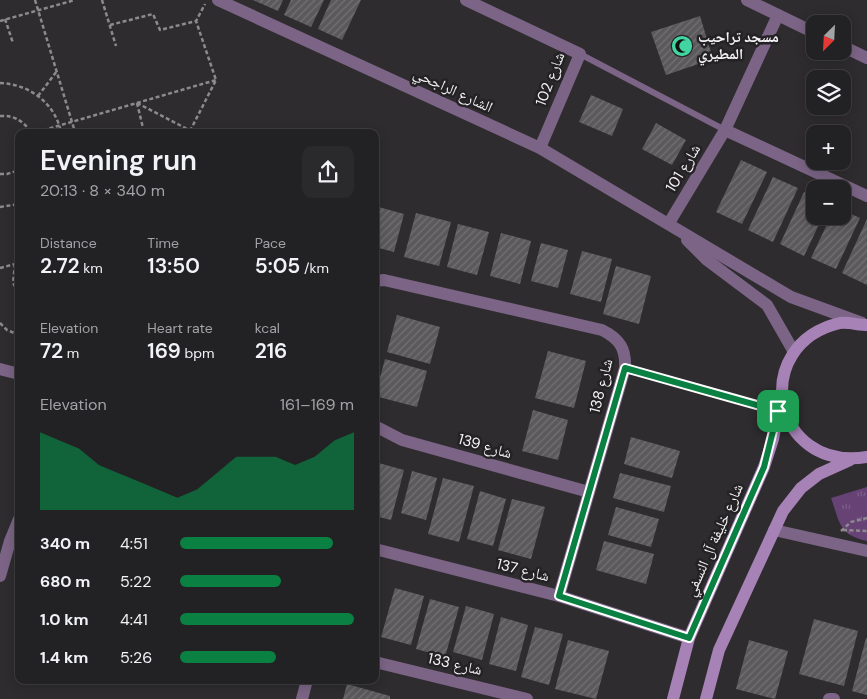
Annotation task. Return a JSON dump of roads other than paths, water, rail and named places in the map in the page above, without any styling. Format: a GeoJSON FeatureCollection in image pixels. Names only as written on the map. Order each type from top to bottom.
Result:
{"type":"FeatureCollection","features":[{"type":"Feature","properties":{"kind":"street","name":"الشارع الراجحي"},"geometry":{"type":"LineString","coordinates":[[218,0],[540,148],[791,297],[867,325]]}},
{"type":"Feature","properties":{"kind":"street","name":"شارع 102"},"geometry":{"type":"LineString","coordinates":[[466,0],[580,54],[540,148]]}},
{"type":"Feature","properties":{"kind":"street"},"geometry":{"type":"LineString","coordinates":[[747,0],[759,3],[806,29]]}},
{"type":"Feature","properties":{"kind":"street","name":"شارع 101"},"geometry":{"type":"LineString","coordinates":[[669,223],[725,130],[778,15]]}},
{"type":"Feature","properties":{"kind":"street"},"geometry":{"type":"LineString","coordinates":[[851,50],[867,58]]}},
{"type":"Feature","properties":{"kind":"street"},"geometry":{"type":"LineString","coordinates":[[725,130],[867,196]]}},
{"type":"Feature","properties":{"kind":"street","name":"الشارع الراجحي"},"geometry":{"type":"LineString","coordinates":[[669,223],[707,260],[767,305],[794,352]]}},
{"type":"Feature","properties":{"kind":"street","name":"شارع 138"},"geometry":{"type":"LineString","coordinates":[[379,281],[384,280],[602,330],[614,336],[622,345],[626,356],[625,368],[559,596]]}},
{"type":"Feature","properties":{"kind":"street"},"geometry":{"type":"LineString","coordinates":[[794,352],[815,332],[842,323],[867,325]]}},
{"type":"Feature","properties":{"kind":"street","name":"شارع خليفة آل النسفي"},"geometry":{"type":"LineString","coordinates":[[673,699],[689,638],[764,467],[782,393],[784,372],[794,352]]}},
{"type":"Feature","properties":{"kind":"street"},"geometry":{"type":"LineString","coordinates":[[0,369],[15,373]]}},
{"type":"Feature","properties":{"kind":"street"},"geometry":{"type":"LineString","coordinates":[[782,393],[786,414],[796,432],[811,447],[830,456],[850,460]]}},
{"type":"Feature","properties":{"kind":"street","name":"شارع 139"},"geometry":{"type":"LineString","coordinates":[[379,428],[402,440],[589,492]]}},
{"type":"Feature","properties":{"kind":"street"},"geometry":{"type":"LineString","coordinates":[[706,699],[719,650],[783,511],[801,488],[819,474],[850,460],[867,457]]}},
{"type":"Feature","properties":{"kind":"street"},"geometry":{"type":"LineString","coordinates":[[0,576],[5,539],[15,525]]}},
{"type":"Feature","properties":{"kind":"street"},"geometry":{"type":"LineString","coordinates":[[774,530],[867,551]]}},
{"type":"Feature","properties":{"kind":"street","name":"شارع 137"},"geometry":{"type":"LineString","coordinates":[[379,550],[559,596],[689,638]]}},
{"type":"Feature","properties":{"kind":"street","name":"شارع 133"},"geometry":{"type":"LineString","coordinates":[[379,663],[527,699]]}},
{"type":"Feature","properties":{"kind":"street"},"geometry":{"type":"LineString","coordinates":[[302,699],[306,684]]}},
{"type":"Feature","properties":{"kind":"street"},"geometry":{"type":"LineString","coordinates":[[829,699],[834,699]]}},
{"type":"Feature","properties":{"kind":"lane"},"geometry":{"type":"LineString","coordinates":[[580,54],[725,130]]}},
{"type":"Feature","properties":{"kind":"lane"},"geometry":{"type":"LineString","coordinates":[[625,368],[778,411]]}},
{"type":"Feature","properties":{"kind":"place","name":"مسجد تراحيب المطيري"},"geometry":{"type":"Point","coordinates":[682,46]}}]}
